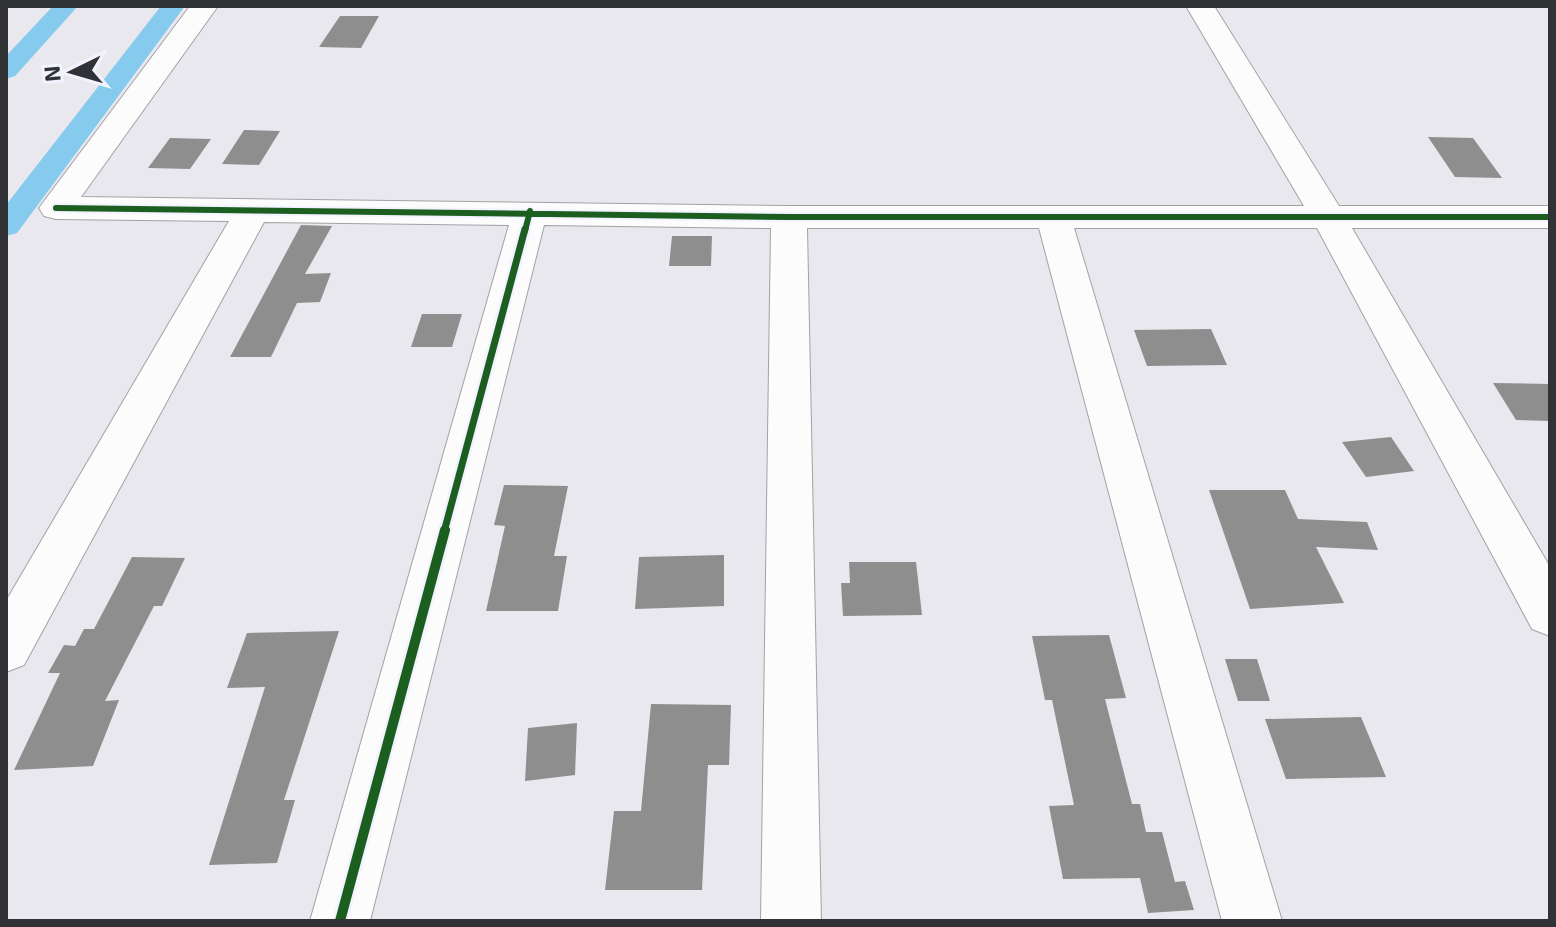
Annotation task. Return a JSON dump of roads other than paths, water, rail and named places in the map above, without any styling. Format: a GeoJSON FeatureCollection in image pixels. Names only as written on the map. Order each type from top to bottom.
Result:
{"type":"FeatureCollection","features":[{"type":"Feature","properties":{"kind":"street"},"geometry":{"type":"LineString","coordinates":[[204,6],[56,208],[252,212],[530,211],[789,217],[1550,217]]}},
{"type":"Feature","properties":{"kind":"street"},"geometry":{"type":"LineString","coordinates":[[1200,6],[1327,215],[1550,613]]}},
{"type":"Feature","properties":{"kind":"street"},"geometry":{"type":"LineString","coordinates":[[340,921],[530,211]]}},
{"type":"Feature","properties":{"kind":"street"},"geometry":{"type":"LineString","coordinates":[[6,648],[252,212]]}},
{"type":"Feature","properties":{"kind":"street"},"geometry":{"type":"LineString","coordinates":[[1053,215],[1252,921]]}},
{"type":"Feature","properties":{"kind":"street"},"geometry":{"type":"LineString","coordinates":[[789,217],[791,921]]}},
{"type":"Feature","properties":{"kind":"waterway"},"geometry":{"type":"LineString","coordinates":[[6,71],[66,6]]}},
{"type":"Feature","properties":{"kind":"waterway"},"geometry":{"type":"LineString","coordinates":[[6,226],[173,6]]}}]}
